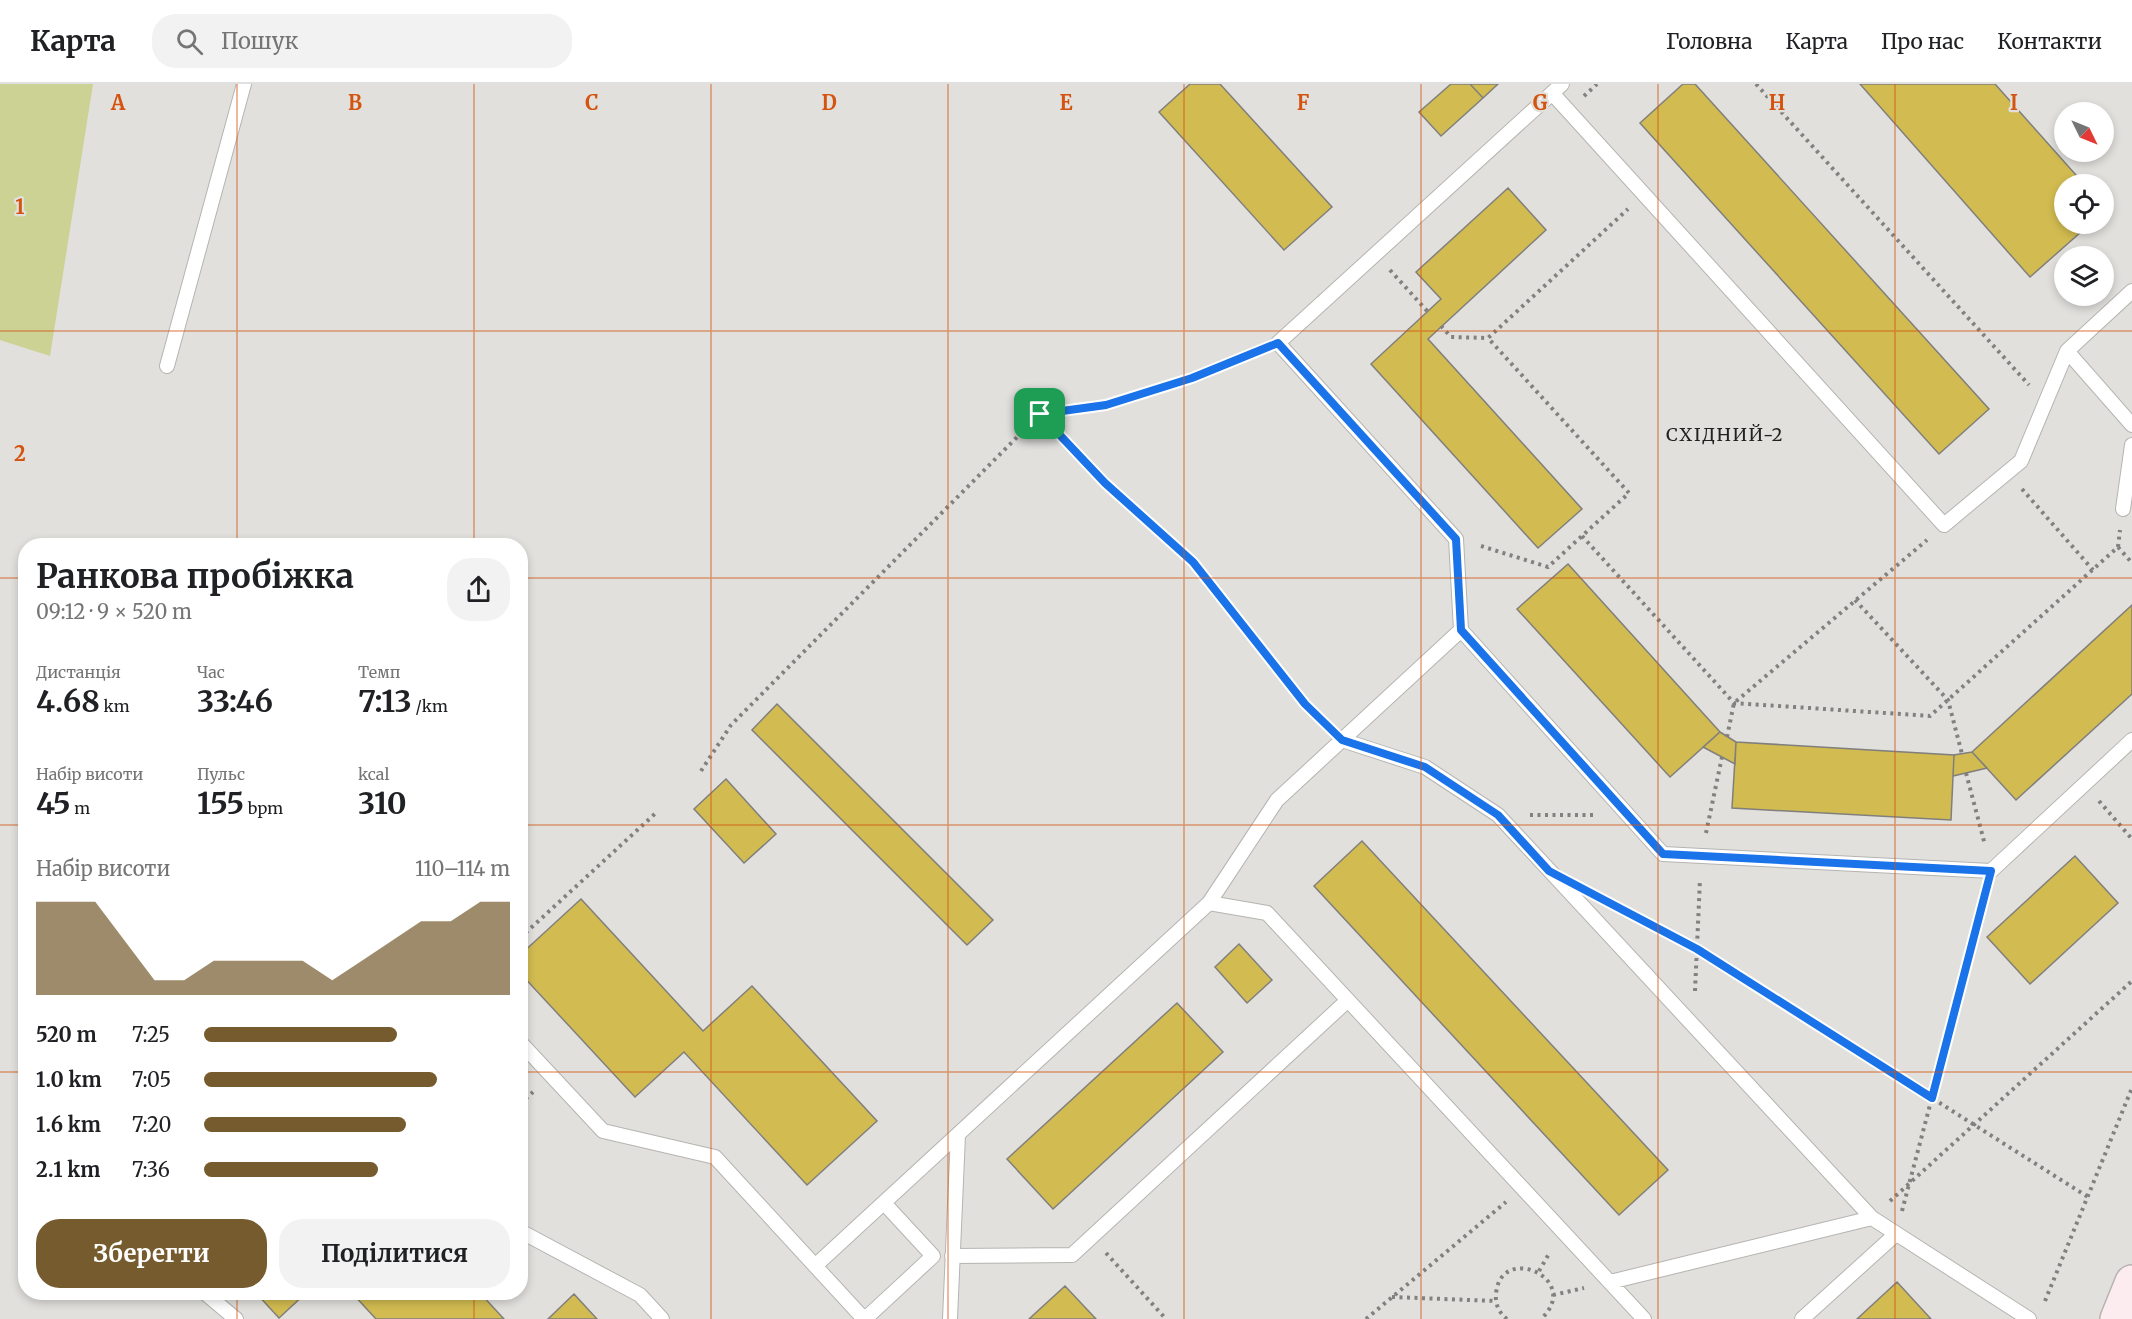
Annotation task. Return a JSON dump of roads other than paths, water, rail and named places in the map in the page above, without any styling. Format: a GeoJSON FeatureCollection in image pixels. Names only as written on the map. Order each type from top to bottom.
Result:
{"type":"FeatureCollection","features":[{"type":"Feature","properties":{"kind":"street"},"geometry":{"type":"LineString","coordinates":[[2117,1319],[2132,1282]]}},
{"type":"Feature","properties":{"kind":"lane"},"geometry":{"type":"LineString","coordinates":[[167,366],[244,84]]}},
{"type":"Feature","properties":{"kind":"lane"},"geometry":{"type":"LineString","coordinates":[[2132,291],[2067,351],[2021,461],[1944,525],[1644,195],[1557,88],[1278,343],[1456,539],[1461,630],[1663,854],[1991,871],[2132,740]]}},
{"type":"Feature","properties":{"kind":"lane"},"geometry":{"type":"LineString","coordinates":[[2067,351],[2132,425]]}},
{"type":"Feature","properties":{"kind":"lane"},"geometry":{"type":"LineString","coordinates":[[2123,509],[2132,445]]}},
{"type":"Feature","properties":{"kind":"lane"},"geometry":{"type":"LineString","coordinates":[[815,1266],[1209,903],[1277,800],[1461,630]]}},
{"type":"Feature","properties":{"kind":"lane"},"geometry":{"type":"LineString","coordinates":[[1342,740],[1425,767],[1498,815],[1872,1218],[2029,1319]]}},
{"type":"Feature","properties":{"kind":"lane"},"geometry":{"type":"LineString","coordinates":[[1209,903],[1267,913],[1644,1319]]}},
{"type":"Feature","properties":{"kind":"lane"},"geometry":{"type":"LineString","coordinates":[[952,1256],[1072,1255],[1348,1000]]}},
{"type":"Feature","properties":{"kind":"lane"},"geometry":{"type":"LineString","coordinates":[[528,1051],[603,1131],[715,1158],[865,1319],[933,1256],[884,1203]]}},
{"type":"Feature","properties":{"kind":"lane"},"geometry":{"type":"LineString","coordinates":[[950,1319],[958,1135]]}},
{"type":"Feature","properties":{"kind":"lane"},"geometry":{"type":"LineString","coordinates":[[1610,1282],[1872,1218]]}},
{"type":"Feature","properties":{"kind":"lane"},"geometry":{"type":"LineString","coordinates":[[1802,1319],[1896,1234]]}},
{"type":"Feature","properties":{"kind":"lane"},"geometry":{"type":"LineString","coordinates":[[528,1235],[640,1295],[662,1319]]}},
{"type":"Feature","properties":{"kind":"lane"},"geometry":{"type":"LineString","coordinates":[[213,1300],[236,1319]]}},
{"type":"Feature","properties":{"kind":"district","name":"СХІДНИЙ-2"},"geometry":{"type":"Point","coordinates":[1725,435]}}]}
